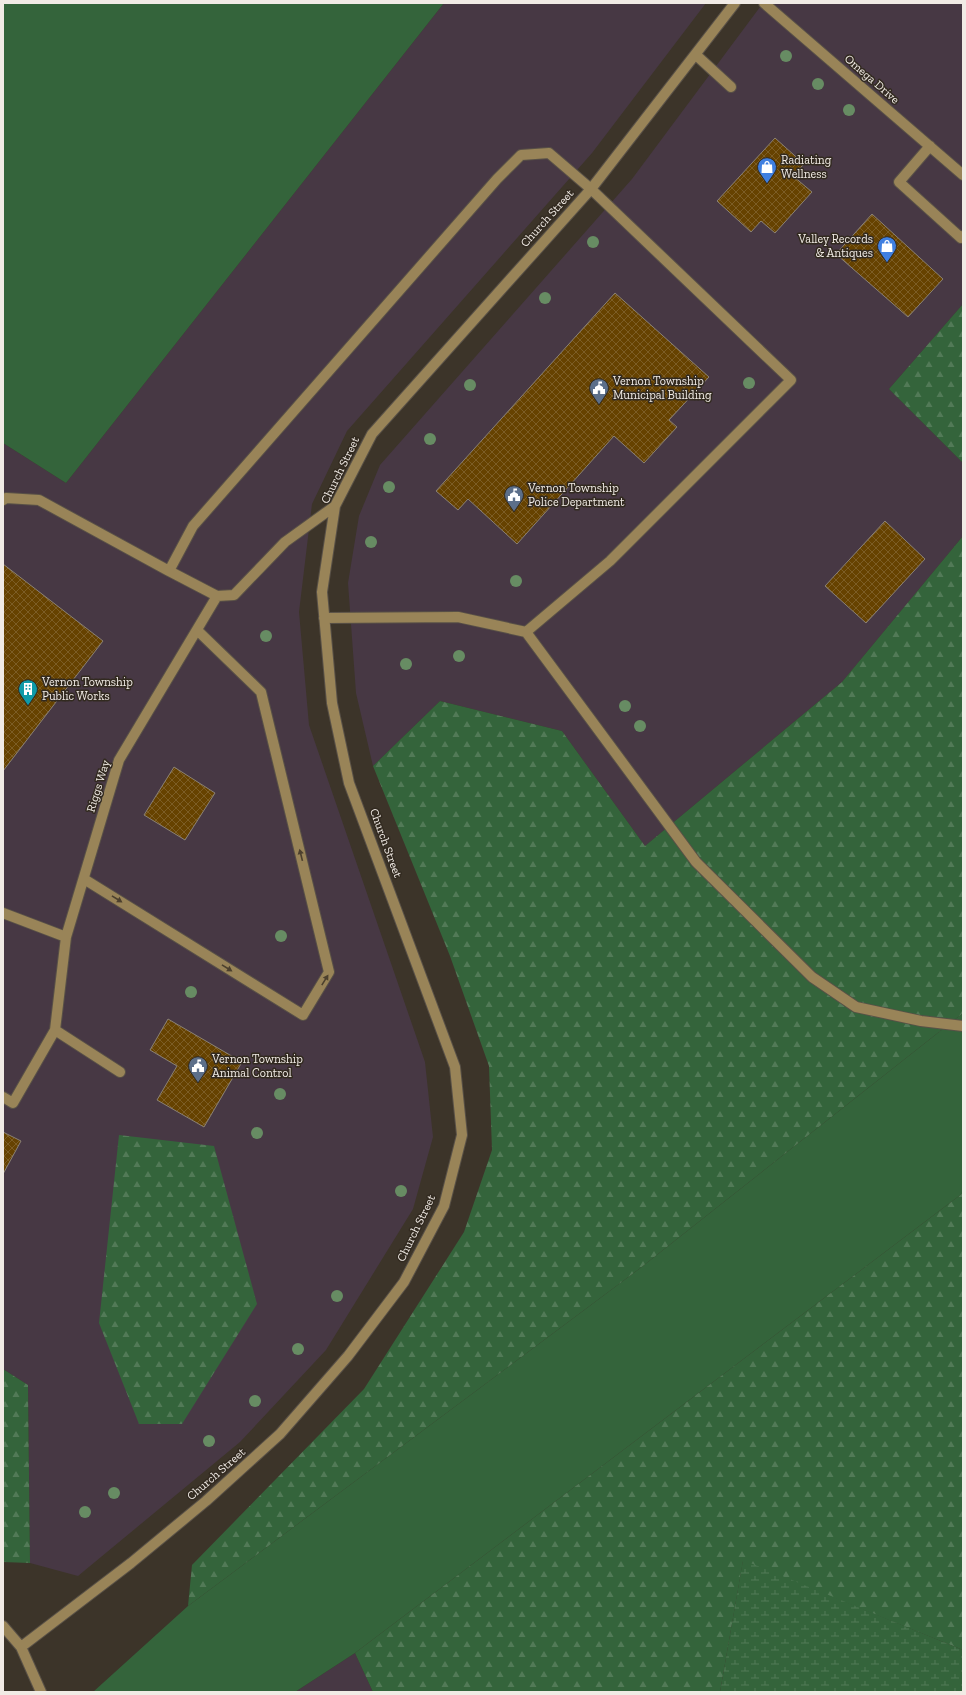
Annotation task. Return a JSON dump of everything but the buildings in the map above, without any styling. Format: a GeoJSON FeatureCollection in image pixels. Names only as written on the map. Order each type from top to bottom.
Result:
{"type":"FeatureCollection","features":[{"type":"Feature","properties":{"kind":"street","name":"Church Street"},"geometry":{"type":"LineString","coordinates":[[21,1647],[131,1563],[189,1515],[280,1434],[348,1356],[404,1282],[444,1206],[462,1135],[455,1067],[349,783],[332,703],[322,592],[335,506],[372,434],[591,189],[735,3]]}},
{"type":"Feature","properties":{"kind":"street","name":"Omega Drive"},"geometry":{"type":"LineString","coordinates":[[764,3],[963,175]]}},
{"type":"Feature","properties":{"kind":"street"},"geometry":{"type":"LineString","coordinates":[[696,55],[732,88]]}},
{"type":"Feature","properties":{"kind":"street"},"geometry":{"type":"LineString","coordinates":[[930,146],[899,182],[962,238],[963,236]]}},
{"type":"Feature","properties":{"kind":"street"},"geometry":{"type":"LineString","coordinates":[[169,571],[193,526],[521,155],[549,153],[591,189],[791,380],[610,561],[526,632]]}},
{"type":"Feature","properties":{"kind":"street"},"geometry":{"type":"LineString","coordinates":[[3,500],[6,498],[39,500],[218,596],[234,595],[285,542],[335,506]]}},
{"type":"Feature","properties":{"kind":"street","name":"Riggs Way"},"geometry":{"type":"LineString","coordinates":[[55,1030],[66,937],[119,760],[218,596]]}},
{"type":"Feature","properties":{"kind":"street"},"geometry":{"type":"LineString","coordinates":[[324,618],[458,617],[526,632],[696,862],[812,977],[856,1007],[920,1021],[963,1026]]}},
{"type":"Feature","properties":{"kind":"street"},"geometry":{"type":"LineString","coordinates":[[84,879],[303,1015],[330,972],[261,692],[197,630]]}},
{"type":"Feature","properties":{"kind":"street"},"geometry":{"type":"LineString","coordinates":[[3,913],[66,937]]}},
{"type":"Feature","properties":{"kind":"street"},"geometry":{"type":"LineString","coordinates":[[3,1097],[13,1103],[55,1030],[120,1072]]}},
{"type":"Feature","properties":{"kind":"street"},"geometry":{"type":"LineString","coordinates":[[3,1626],[21,1647],[41,1692]]}},
{"type":"Feature","properties":{"kind":"shaded area"},"geometry":{"type":"Polygon","coordinates":[[[444,3],[706,3],[592,153],[347,431],[312,504],[299,612],[309,725],[425,1062],[433,1137],[413,1209],[326,1350],[240,1442],[78,1576],[30,1563],[28,1385],[3,1369],[3,443],[66,483],[444,3]]]}},
{"type":"Feature","properties":{"kind":"shaded area"},"geometry":{"type":"Polygon","coordinates":[[[763,3],[963,3],[963,304],[889,389],[963,463],[963,536],[842,682],[645,846],[562,731],[440,701],[373,766],[356,693],[348,583],[359,516],[380,465],[632,179],[763,3]]]}},
{"type":"Feature","properties":{"kind":"shaded area"},"geometry":{"type":"Polygon","coordinates":[[[355,1653],[373,1692],[295,1692],[355,1653]]]}},
{"type":"Feature","properties":{"kind":"green space"},"geometry":{"type":"Polygon","coordinates":[[[3,3],[444,3],[66,483],[3,443],[3,3]]]}},
{"type":"Feature","properties":{"kind":"green space"},"geometry":{"type":"Polygon","coordinates":[[[963,304],[963,463],[889,389],[963,304]]]}},
{"type":"Feature","properties":{"kind":"green space"},"geometry":{"type":"Polygon","coordinates":[[[963,536],[963,1013],[639,1269],[188,1606],[192,1565],[364,1389],[464,1232],[492,1150],[489,1066],[450,956],[373,766],[440,701],[562,731],[645,846],[842,682],[963,536]]]}},
{"type":"Feature","properties":{"kind":"green space"},"geometry":{"type":"Polygon","coordinates":[[[963,1013],[963,1193],[355,1653],[295,1692],[93,1692],[188,1606],[639,1269],[963,1013]]]}},
{"type":"Feature","properties":{"kind":"green space"},"geometry":{"type":"Polygon","coordinates":[[[119,1135],[214,1146],[257,1304],[182,1424],[139,1424],[99,1323],[119,1135]]]}},
{"type":"Feature","properties":{"kind":"green space"},"geometry":{"type":"Polygon","coordinates":[[[963,1193],[963,1650],[743,1561],[720,1692],[373,1692],[355,1653],[963,1193]]]}},
{"type":"Feature","properties":{"kind":"green space"},"geometry":{"type":"Polygon","coordinates":[[[3,1369],[28,1385],[30,1563],[3,1562],[3,1369]]]}},
{"type":"Feature","properties":{"kind":"green space"},"geometry":{"type":"Polygon","coordinates":[[[743,1560],[963,1650],[963,1692],[720,1692],[743,1560]]]}},
{"type":"Feature","properties":{"kind":"place","name":"Radiating Wellness"},"geometry":{"type":"Point","coordinates":[767,184]}},
{"type":"Feature","properties":{"kind":"place","name":"Valley Records & Antiques"},"geometry":{"type":"Point","coordinates":[887,263]}},
{"type":"Feature","properties":{"kind":"place","name":"Vernon Township Municipal Building"},"geometry":{"type":"Point","coordinates":[599,405]}},
{"type":"Feature","properties":{"kind":"place","name":"Vernon Township Police Department"},"geometry":{"type":"Point","coordinates":[514,512]}},
{"type":"Feature","properties":{"kind":"place","name":"Vernon Township Public Works"},"geometry":{"type":"Point","coordinates":[28,706]}},
{"type":"Feature","properties":{"kind":"place","name":"Vernon Township Animal Control"},"geometry":{"type":"Point","coordinates":[198,1083]}}]}
